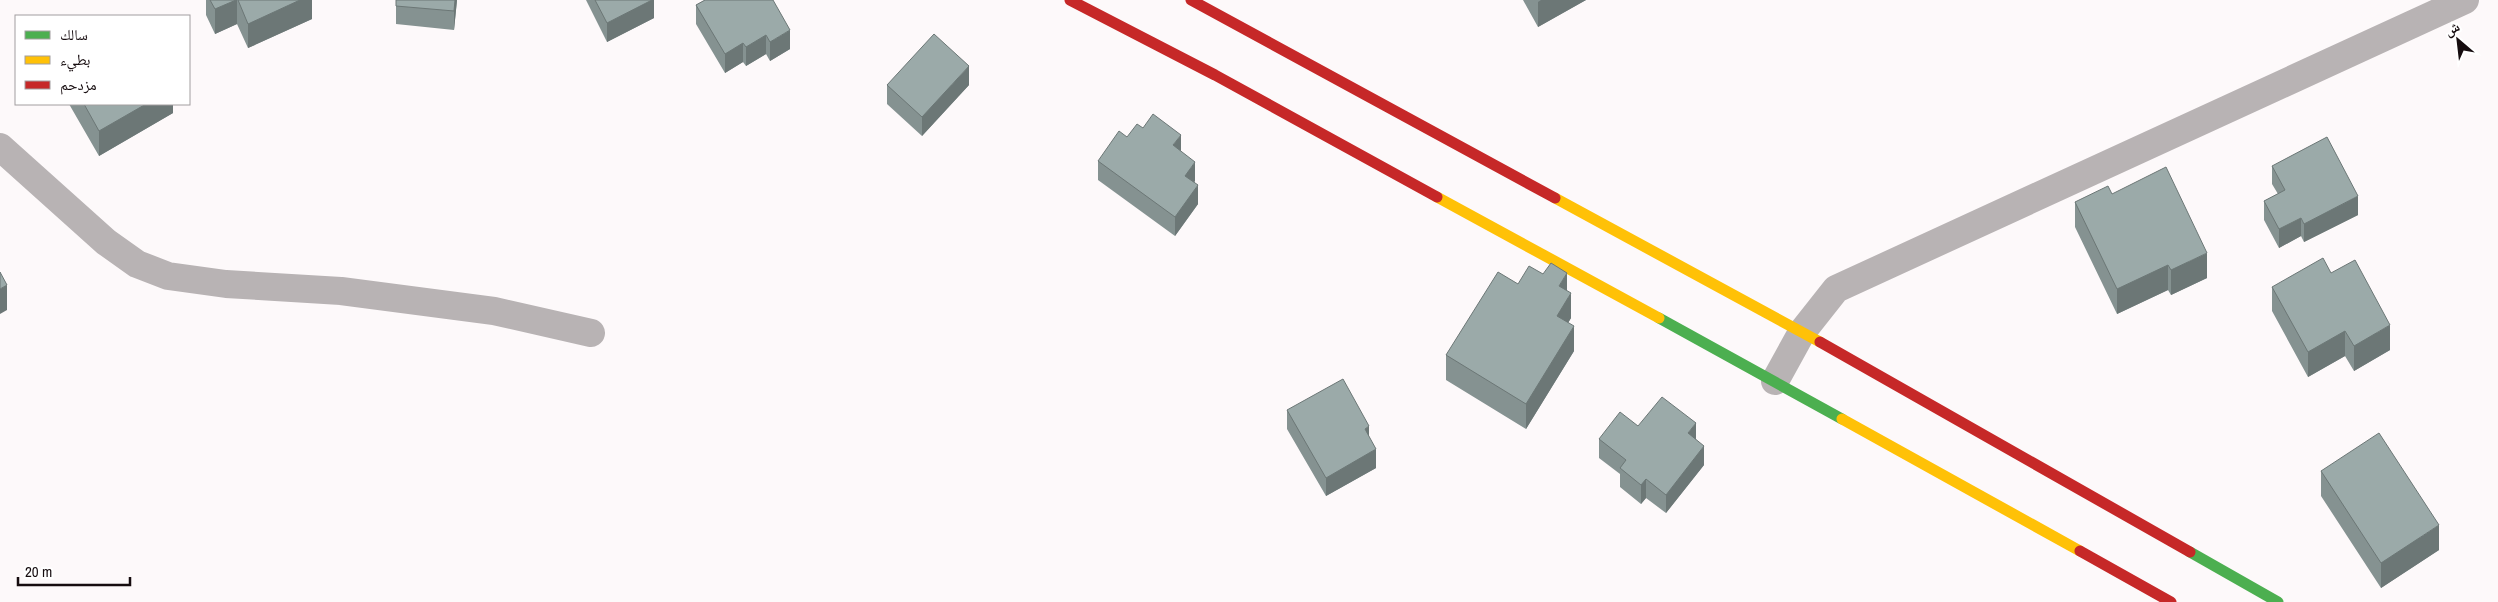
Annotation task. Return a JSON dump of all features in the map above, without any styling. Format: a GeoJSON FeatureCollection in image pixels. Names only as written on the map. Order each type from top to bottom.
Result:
{"type":"FeatureCollection","features":[{"type":"Feature","properties":{"kind":"main road"},"geometry":{"type":"LineString","coordinates":[[1070,0],[1176,53],[1776,381],[2171,602]]}},
{"type":"Feature","properties":{"kind":"main road"},"geometry":{"type":"LineString","coordinates":[[1191,0],[1802,332],[2278,602]]}},
{"type":"Feature","properties":{"kind":"street"},"geometry":{"type":"LineString","coordinates":[[1776,381],[1802,332],[1836,289],[2465,0]]}},
{"type":"Feature","properties":{"kind":"street"},"geometry":{"type":"LineString","coordinates":[[0,147],[106,242],[137,264],[168,276],[226,284],[351,292],[494,312],[591,333]]}},
{"type":"Feature","properties":{"kind":"building"},"geometry":{"type":"Polygon","coordinates":[[[210,0],[236,0],[215,9],[210,0]]]}},
{"type":"Feature","properties":{"kind":"building"},"geometry":{"type":"Polygon","coordinates":[[[238,0],[300,0],[248,24],[238,0]]]}},
{"type":"Feature","properties":{"kind":"building"},"geometry":{"type":"Polygon","coordinates":[[[396,0],[455,0],[454,11],[396,6],[396,0]]]}},
{"type":"Feature","properties":{"kind":"building"},"geometry":{"type":"Polygon","coordinates":[[[595,0],[652,0],[607,23],[595,0]]]}},
{"type":"Feature","properties":{"kind":"building"},"geometry":{"type":"Polygon","coordinates":[[[705,0],[773,0],[790,30],[770,42],[766,35],[746,47],[743,43],[725,54],[696,5],[705,0]]]}},
{"type":"Feature","properties":{"kind":"building"},"geometry":{"type":"Polygon","coordinates":[[[934,34],[969,66],[922,117],[887,85],[934,34]]]}},
{"type":"Feature","properties":{"kind":"building"},"geometry":{"type":"Polygon","coordinates":[[[85,105],[144,105],[99,131],[85,105]]]}},
{"type":"Feature","properties":{"kind":"building"},"geometry":{"type":"Polygon","coordinates":[[[1153,114],[1181,135],[1173,145],[1195,162],[1185,176],[1198,185],[1175,217],[1098,161],[1119,131],[1127,137],[1137,124],[1143,128],[1153,114]]]}},
{"type":"Feature","properties":{"kind":"building"},"geometry":{"type":"Polygon","coordinates":[[[2327,137],[2358,196],[2304,224],[2301,218],[2279,229],[2264,201],[2285,190],[2272,166],[2327,137]]]}},
{"type":"Feature","properties":{"kind":"building"},"geometry":{"type":"Polygon","coordinates":[[[2166,167],[2207,253],[2171,270],[2168,265],[2117,289],[2075,202],[2108,186],[2112,194],[2166,167]]]}},
{"type":"Feature","properties":{"kind":"building"},"geometry":{"type":"Polygon","coordinates":[[[2323,258],[2331,273],[2355,260],[2390,325],[2354,346],[2345,331],[2308,352],[2272,287],[2323,258]]]}},
{"type":"Feature","properties":{"kind":"building"},"geometry":{"type":"Polygon","coordinates":[[[1551,263],[1567,273],[1559,286],[1571,293],[1557,316],[1574,326],[1526,404],[1446,355],[1498,272],[1518,284],[1529,266],[1543,274],[1551,263]]]}},
{"type":"Feature","properties":{"kind":"building"},"geometry":{"type":"Polygon","coordinates":[[[0,272],[7,285],[0,289],[0,272]]]}},
{"type":"Feature","properties":{"kind":"building"},"geometry":{"type":"Polygon","coordinates":[[[1343,379],[1369,426],[1365,429],[1376,449],[1326,478],[1287,410],[1343,379]]]}},
{"type":"Feature","properties":{"kind":"building"},"geometry":{"type":"Polygon","coordinates":[[[1662,397],[1696,423],[1688,433],[1704,446],[1666,495],[1646,479],[1641,485],[1620,468],[1626,460],[1599,439],[1620,412],[1638,426],[1662,397]]]}},
{"type":"Feature","properties":{"kind":"building"},"geometry":{"type":"Polygon","coordinates":[[[2379,433],[2439,525],[2381,563],[2321,471],[2379,433]]]}},
{"type":"Feature","properties":{"kind":"traffic: fast"},"geometry":{"type":"LineString","coordinates":[[1659,318],[1842,419]]}},
{"type":"Feature","properties":{"kind":"traffic: fast"},"geometry":{"type":"LineString","coordinates":[[2190,552],[2278,602]]}},
{"type":"Feature","properties":{"kind":"traffic: slow"},"geometry":{"type":"LineString","coordinates":[[1437,197],[1659,318]]}},
{"type":"Feature","properties":{"kind":"traffic: slow"},"geometry":{"type":"LineString","coordinates":[[1555,198],[1820,342]]}},
{"type":"Feature","properties":{"kind":"traffic: slow"},"geometry":{"type":"LineString","coordinates":[[1842,419],[2080,551]]}},
{"type":"Feature","properties":{"kind":"traffic: jam"},"geometry":{"type":"LineString","coordinates":[[1070,0],[1215,75],[1437,197]]}},
{"type":"Feature","properties":{"kind":"traffic: jam"},"geometry":{"type":"LineString","coordinates":[[1191,0],[1555,198]]}},
{"type":"Feature","properties":{"kind":"traffic: jam"},"geometry":{"type":"LineString","coordinates":[[1820,342],[2190,552]]}},
{"type":"Feature","properties":{"kind":"traffic: jam"},"geometry":{"type":"LineString","coordinates":[[2080,551],[2171,602]]}}]}
